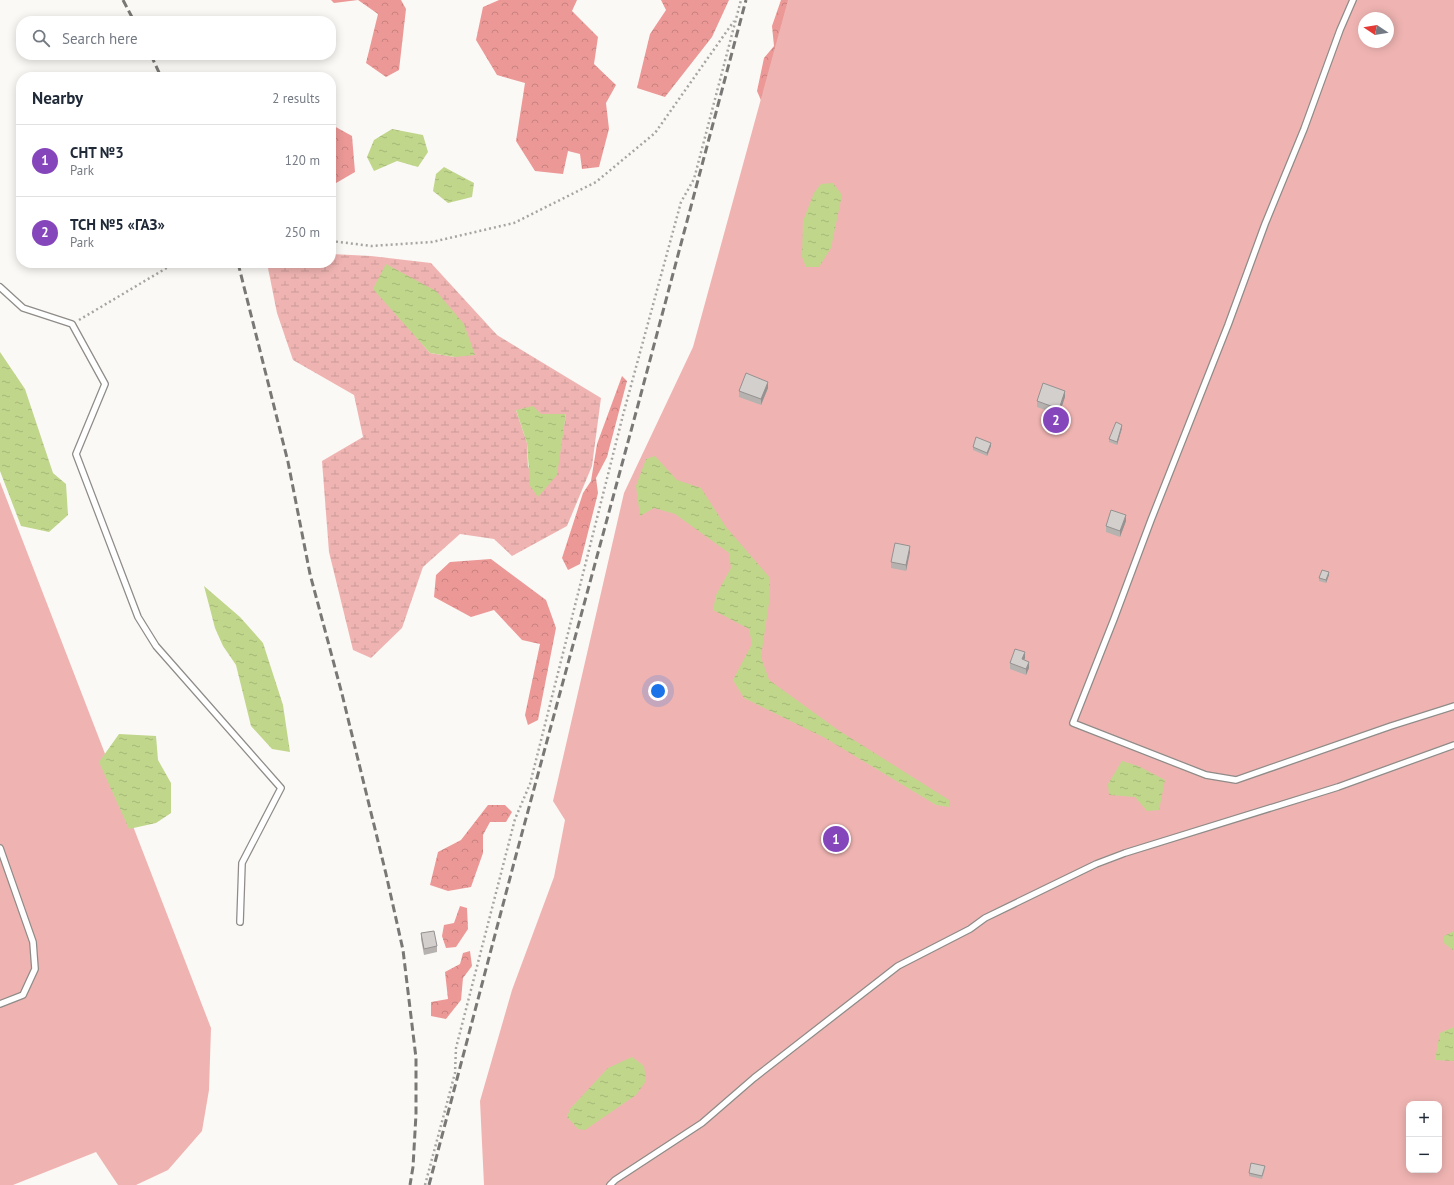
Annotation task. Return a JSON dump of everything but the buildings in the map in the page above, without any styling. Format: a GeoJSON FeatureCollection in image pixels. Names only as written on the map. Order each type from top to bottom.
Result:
{"type":"FeatureCollection","features":[{"type":"Feature","properties":{"kind":"lane"},"geometry":{"type":"LineString","coordinates":[[1353,0],[1340,30],[1304,128],[1265,224],[1228,325],[1073,723],[1206,776],[1236,780],[1390,726],[1454,706]]}},
{"type":"Feature","properties":{"kind":"lane"},"geometry":{"type":"LineString","coordinates":[[0,287],[23,308],[72,324],[105,384],[76,454],[138,617],[156,646],[281,788],[242,863],[240,922]]}},
{"type":"Feature","properties":{"kind":"lane"},"geometry":{"type":"LineString","coordinates":[[610,1185],[615,1180],[702,1123],[754,1078],[898,966],[970,929],[985,918],[1096,864],[1125,853],[1338,787],[1454,745]]}},
{"type":"Feature","properties":{"kind":"lane"},"geometry":{"type":"LineString","coordinates":[[0,848],[34,942],[35,969],[23,995],[0,1004]]}},
{"type":"Feature","properties":{"kind":"path"},"geometry":{"type":"LineString","coordinates":[[425,1185],[455,1073],[456,1048],[515,819],[530,784],[623,415],[681,202],[694,179],[741,0]]}},
{"type":"Feature","properties":{"kind":"path"},"geometry":{"type":"LineString","coordinates":[[336,242],[370,246],[432,242],[514,223],[596,182],[655,133],[736,19]]}},
{"type":"Feature","properties":{"kind":"path"},"geometry":{"type":"LineString","coordinates":[[72,324],[167,268]]}},
{"type":"Feature","properties":{"kind":"green space"},"geometry":{"type":"Polygon","coordinates":[[[331,0],[358,0],[334,3],[331,0]]]}},
{"type":"Feature","properties":{"kind":"green space"},"geometry":{"type":"Polygon","coordinates":[[[358,0],[401,0],[406,9],[399,70],[386,77],[366,63],[378,14],[358,0]]]}},
{"type":"Feature","properties":{"kind":"green space"},"geometry":{"type":"Polygon","coordinates":[[[499,0],[577,0],[572,11],[598,37],[594,64],[616,85],[606,103],[609,129],[599,167],[582,169],[580,154],[568,151],[563,174],[535,171],[516,141],[525,83],[497,75],[476,40],[483,7],[499,0]]]}},
{"type":"Feature","properties":{"kind":"green space"},"geometry":{"type":"Polygon","coordinates":[[[661,0],[729,0],[712,37],[665,97],[637,88],[650,34],[666,10],[661,0]]]}},
{"type":"Feature","properties":{"kind":"green space"},"geometry":{"type":"Polygon","coordinates":[[[781,0],[801,0],[763,105],[757,91],[764,58],[774,46],[772,26],[781,0]]]}},
{"type":"Feature","properties":{"kind":"green space"},"geometry":{"type":"Polygon","coordinates":[[[788,0],[1454,0],[1454,1185],[484,1185],[480,1101],[512,990],[554,877],[565,820],[553,801],[624,493],[693,347],[788,0]]]}},
{"type":"Feature","properties":{"kind":"green space"},"geometry":{"type":"Polygon","coordinates":[[[336,127],[352,136],[355,172],[336,183],[336,127]]]}},
{"type":"Feature","properties":{"kind":"green space"},"geometry":{"type":"Polygon","coordinates":[[[336,254],[371,256],[431,263],[497,335],[601,398],[592,466],[567,526],[512,556],[494,539],[460,534],[423,567],[402,628],[371,658],[353,650],[329,552],[322,461],[363,437],[354,395],[293,360],[277,313],[268,268],[336,268],[336,254]],[[403,321],[430,353],[455,357],[403,321]],[[516,410],[527,443],[528,468],[563,432],[566,414],[541,414],[516,410]]]}},
{"type":"Feature","properties":{"kind":"green space"},"geometry":{"type":"Polygon","coordinates":[[[622,376],[627,381],[607,457],[596,478],[598,493],[580,564],[568,570],[562,558],[583,493],[591,481],[597,444],[622,376]]]}},
{"type":"Feature","properties":{"kind":"green space"},"geometry":{"type":"Polygon","coordinates":[[[0,482],[211,1028],[209,1090],[202,1131],[168,1170],[136,1185],[118,1185],[96,1152],[13,1185],[0,1185],[0,482]]]}},
{"type":"Feature","properties":{"kind":"green space"},"geometry":{"type":"Polygon","coordinates":[[[491,559],[546,600],[556,628],[538,720],[528,725],[525,715],[540,644],[522,640],[494,610],[471,617],[434,597],[436,575],[450,562],[491,559]]]}},
{"type":"Feature","properties":{"kind":"green space"},"geometry":{"type":"Polygon","coordinates":[[[488,805],[505,805],[512,812],[506,822],[490,822],[483,835],[483,853],[471,887],[448,891],[430,885],[438,852],[461,840],[488,805]]]}},
{"type":"Feature","properties":{"kind":"green space"},"geometry":{"type":"Polygon","coordinates":[[[460,906],[467,908],[468,929],[456,947],[446,948],[442,936],[444,925],[454,923],[460,906]]]}},
{"type":"Feature","properties":{"kind":"green space"},"geometry":{"type":"Polygon","coordinates":[[[470,951],[472,966],[463,978],[461,1000],[446,1019],[431,1016],[431,1002],[448,999],[445,972],[460,964],[463,953],[470,951]]]}},
{"type":"Feature","properties":{"kind":"water"},"geometry":{"type":"Polygon","coordinates":[[[392,129],[423,135],[428,152],[418,167],[397,161],[374,171],[367,157],[374,140],[392,129]]]}},
{"type":"Feature","properties":{"kind":"water"},"geometry":{"type":"Polygon","coordinates":[[[444,167],[474,183],[472,197],[448,203],[433,191],[436,174],[444,167]]]}},
{"type":"Feature","properties":{"kind":"water"},"geometry":{"type":"Polygon","coordinates":[[[833,183],[842,195],[831,248],[819,267],[806,267],[802,257],[803,221],[814,193],[821,184],[833,183]]]}},
{"type":"Feature","properties":{"kind":"water"},"geometry":{"type":"Polygon","coordinates":[[[386,264],[436,291],[464,324],[475,355],[455,357],[430,353],[373,289],[386,264]]]}},
{"type":"Feature","properties":{"kind":"water"},"geometry":{"type":"Polygon","coordinates":[[[0,352],[25,389],[53,473],[66,484],[68,515],[49,532],[21,526],[0,471],[0,352]]]}},
{"type":"Feature","properties":{"kind":"water"},"geometry":{"type":"Polygon","coordinates":[[[533,406],[541,414],[566,414],[557,475],[538,497],[530,486],[527,443],[516,410],[533,406]]]}},
{"type":"Feature","properties":{"kind":"water"},"geometry":{"type":"Polygon","coordinates":[[[655,456],[677,480],[701,488],[726,527],[770,578],[769,603],[761,657],[769,680],[838,730],[949,800],[949,807],[936,805],[825,738],[744,698],[733,680],[752,644],[749,629],[713,610],[716,595],[731,568],[729,553],[675,514],[654,508],[640,516],[636,486],[646,459],[655,456]]]}},
{"type":"Feature","properties":{"kind":"water"},"geometry":{"type":"Polygon","coordinates":[[[204,586],[240,617],[263,643],[283,705],[290,752],[272,749],[251,726],[236,665],[223,646],[215,628],[204,586]]]}},
{"type":"Feature","properties":{"kind":"water"},"geometry":{"type":"Polygon","coordinates":[[[119,734],[156,736],[158,760],[171,783],[171,813],[156,823],[129,829],[99,762],[119,734]]]}},
{"type":"Feature","properties":{"kind":"water"},"geometry":{"type":"Polygon","coordinates":[[[1122,761],[1138,766],[1165,780],[1159,810],[1147,811],[1135,797],[1109,795],[1108,784],[1122,761]]]}},
{"type":"Feature","properties":{"kind":"water"},"geometry":{"type":"Polygon","coordinates":[[[1454,931],[1454,951],[1444,943],[1444,936],[1454,931]]]}},
{"type":"Feature","properties":{"kind":"water"},"geometry":{"type":"Polygon","coordinates":[[[1454,1027],[1454,1061],[1435,1060],[1440,1033],[1454,1027]]]}},
{"type":"Feature","properties":{"kind":"water"},"geometry":{"type":"Polygon","coordinates":[[[632,1057],[644,1066],[646,1081],[636,1095],[585,1130],[578,1129],[567,1117],[570,1109],[608,1068],[632,1057]]]}},
{"type":"Feature","properties":{"kind":"railway"},"geometry":{"type":"LineString","coordinates":[[123,0],[131,16]]}},
{"type":"Feature","properties":{"kind":"railway"},"geometry":{"type":"LineString","coordinates":[[429,1185],[746,0]]}},
{"type":"Feature","properties":{"kind":"railway"},"geometry":{"type":"LineString","coordinates":[[153,60],[159,72]]}},
{"type":"Feature","properties":{"kind":"railway"},"geometry":{"type":"LineString","coordinates":[[239,268],[288,462],[310,574],[342,694],[403,950],[416,1058],[416,1114],[413,1167],[410,1185]]}},
{"type":"Feature","properties":{"kind":"place","name":"ТСН №5 «ГАЗ»"},"geometry":{"type":"Point","coordinates":[1056,420]}},
{"type":"Feature","properties":{"kind":"place","name":"СНТ №3"},"geometry":{"type":"Point","coordinates":[836,839]}}]}
